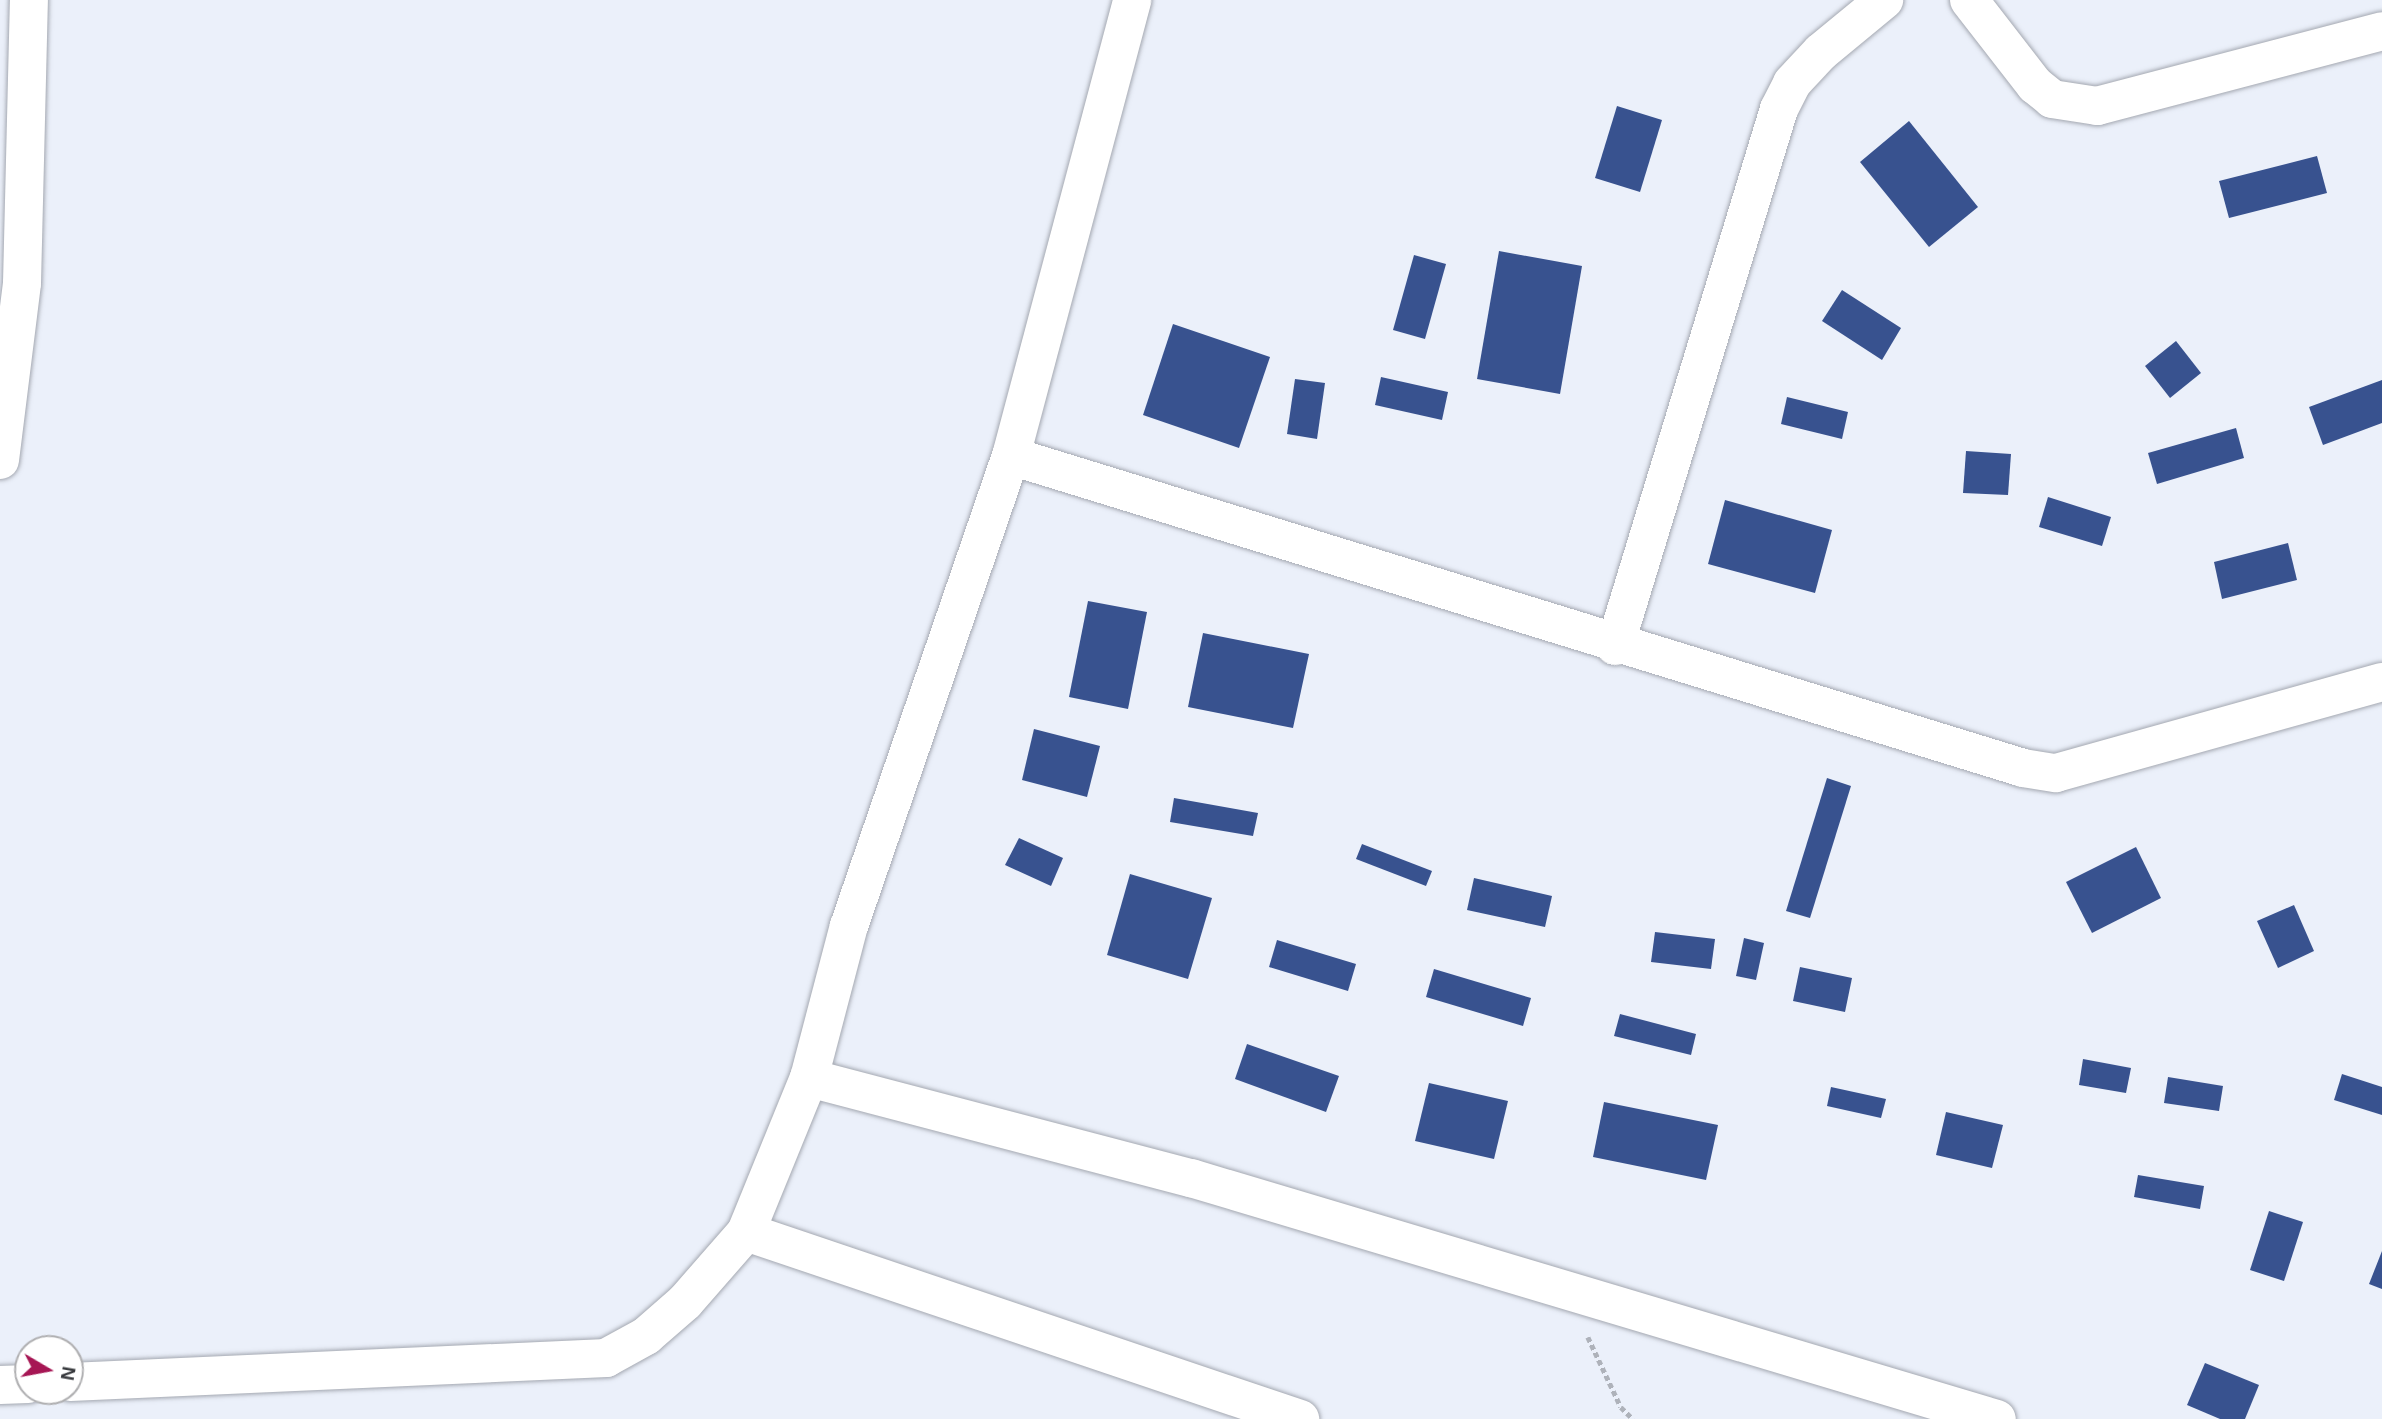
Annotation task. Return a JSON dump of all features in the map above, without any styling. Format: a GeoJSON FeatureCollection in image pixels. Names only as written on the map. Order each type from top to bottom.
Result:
{"type":"FeatureCollection","features":[{"type":"Feature","properties":{"kind":"street"},"geometry":{"type":"LineString","coordinates":[[0,460],[22,284],[29,0]]}},
{"type":"Feature","properties":{"kind":"street"},"geometry":{"type":"LineString","coordinates":[[84,1381],[606,1358],[666,1319],[746,1232],[809,1078],[849,926],[1012,456],[1132,0]]}},
{"type":"Feature","properties":{"kind":"street"},"geometry":{"type":"LineString","coordinates":[[1615,646],[1779,109],[1792,83],[1821,52],[1884,0]]}},
{"type":"Feature","properties":{"kind":"street"},"geometry":{"type":"LineString","coordinates":[[1969,0],[2035,85],[2052,99],[2097,106],[2382,31]]}},
{"type":"Feature","properties":{"kind":"street"},"geometry":{"type":"LineString","coordinates":[[1012,456],[1615,646],[2056,773],[2382,682]]}},
{"type":"Feature","properties":{"kind":"street"},"geometry":{"type":"LineString","coordinates":[[809,1078],[1191,1178],[1567,1288],[1997,1419]]}},
{"type":"Feature","properties":{"kind":"street"},"geometry":{"type":"LineString","coordinates":[[746,1232],[1300,1419]]}},
{"type":"Feature","properties":{"kind":"path"},"geometry":{"type":"LineString","coordinates":[[1567,1288],[1621,1407],[1633,1419]]}},
{"type":"Feature","properties":{"kind":"building"},"geometry":{"type":"Polygon","coordinates":[[[1617,106],[1662,120],[1640,192],[1595,178],[1617,106]]]}},
{"type":"Feature","properties":{"kind":"building"},"geometry":{"type":"Polygon","coordinates":[[[1909,121],[1978,207],[1929,247],[1860,162],[1909,121]]]}},
{"type":"Feature","properties":{"kind":"building"},"geometry":{"type":"Polygon","coordinates":[[[2317,156],[2327,193],[2229,218],[2219,181],[2317,156]]]}},
{"type":"Feature","properties":{"kind":"building"},"geometry":{"type":"Polygon","coordinates":[[[1499,251],[1582,266],[1560,394],[1477,379],[1499,251]]]}},
{"type":"Feature","properties":{"kind":"building"},"geometry":{"type":"Polygon","coordinates":[[[1414,255],[1446,264],[1425,339],[1393,330],[1414,255]]]}},
{"type":"Feature","properties":{"kind":"building"},"geometry":{"type":"Polygon","coordinates":[[[1842,290],[1901,328],[1882,360],[1822,321],[1842,290]]]}},
{"type":"Feature","properties":{"kind":"building"},"geometry":{"type":"Polygon","coordinates":[[[1173,324],[1270,357],[1239,448],[1143,415],[1173,324]]]}},
{"type":"Feature","properties":{"kind":"building"},"geometry":{"type":"Polygon","coordinates":[[[2176,341],[2201,373],[2170,398],[2145,366],[2176,341]]]}},
{"type":"Feature","properties":{"kind":"building"},"geometry":{"type":"Polygon","coordinates":[[[1381,377],[1448,392],[1442,420],[1375,405],[1381,377]]]}},
{"type":"Feature","properties":{"kind":"building"},"geometry":{"type":"Polygon","coordinates":[[[1295,379],[1325,383],[1317,439],[1287,434],[1295,379]]]}},
{"type":"Feature","properties":{"kind":"building"},"geometry":{"type":"Polygon","coordinates":[[[2382,380],[2382,423],[2323,445],[2309,407],[2382,380]]]}},
{"type":"Feature","properties":{"kind":"building"},"geometry":{"type":"Polygon","coordinates":[[[1787,397],[1848,412],[1842,439],[1781,424],[1787,397]]]}},
{"type":"Feature","properties":{"kind":"building"},"geometry":{"type":"Polygon","coordinates":[[[2236,428],[2244,458],[2157,484],[2148,453],[2236,428]]]}},
{"type":"Feature","properties":{"kind":"building"},"geometry":{"type":"Polygon","coordinates":[[[1966,451],[2011,454],[2008,495],[1963,493],[1966,451]]]}},
{"type":"Feature","properties":{"kind":"building"},"geometry":{"type":"Polygon","coordinates":[[[2048,497],[2111,517],[2102,546],[2039,527],[2048,497]]]}},
{"type":"Feature","properties":{"kind":"building"},"geometry":{"type":"Polygon","coordinates":[[[1725,500],[1832,530],[1815,593],[1708,564],[1725,500]]]}},
{"type":"Feature","properties":{"kind":"building"},"geometry":{"type":"Polygon","coordinates":[[[2288,543],[2297,580],[2222,599],[2214,562],[2288,543]]]}},
{"type":"Feature","properties":{"kind":"building"},"geometry":{"type":"Polygon","coordinates":[[[1088,601],[1147,612],[1128,709],[1069,697],[1088,601]]]}},
{"type":"Feature","properties":{"kind":"building"},"geometry":{"type":"Polygon","coordinates":[[[1203,633],[1309,654],[1293,728],[1188,707],[1203,633]]]}},
{"type":"Feature","properties":{"kind":"building"},"geometry":{"type":"Polygon","coordinates":[[[1034,729],[1100,746],[1087,797],[1022,780],[1034,729]]]}},
{"type":"Feature","properties":{"kind":"building"},"geometry":{"type":"Polygon","coordinates":[[[1827,778],[1851,786],[1810,918],[1786,911],[1827,778]]]}},
{"type":"Feature","properties":{"kind":"building"},"geometry":{"type":"Polygon","coordinates":[[[1174,798],[1258,813],[1253,836],[1170,822],[1174,798]]]}},
{"type":"Feature","properties":{"kind":"building"},"geometry":{"type":"Polygon","coordinates":[[[1019,838],[1063,858],[1051,886],[1005,865],[1019,838]]]}},
{"type":"Feature","properties":{"kind":"building"},"geometry":{"type":"Polygon","coordinates":[[[1362,844],[1432,871],[1426,886],[1356,859],[1362,844]]]}},
{"type":"Feature","properties":{"kind":"building"},"geometry":{"type":"Polygon","coordinates":[[[2136,847],[2161,898],[2092,933],[2066,882],[2136,847]]]}},
{"type":"Feature","properties":{"kind":"building"},"geometry":{"type":"Polygon","coordinates":[[[1130,874],[1212,898],[1188,979],[1107,955],[1130,874]]]}},
{"type":"Feature","properties":{"kind":"building"},"geometry":{"type":"Polygon","coordinates":[[[1474,878],[1552,896],[1545,927],[1467,910],[1474,878]]]}},
{"type":"Feature","properties":{"kind":"building"},"geometry":{"type":"Polygon","coordinates":[[[2294,905],[2314,951],[2278,968],[2257,921],[2294,905]]]}},
{"type":"Feature","properties":{"kind":"building"},"geometry":{"type":"Polygon","coordinates":[[[1655,932],[1715,939],[1711,969],[1651,962],[1655,932]]]}},
{"type":"Feature","properties":{"kind":"building"},"geometry":{"type":"Polygon","coordinates":[[[1744,938],[1764,943],[1756,980],[1736,976],[1744,938]]]}},
{"type":"Feature","properties":{"kind":"building"},"geometry":{"type":"Polygon","coordinates":[[[1277,940],[1356,964],[1348,991],[1269,967],[1277,940]]]}},
{"type":"Feature","properties":{"kind":"building"},"geometry":{"type":"Polygon","coordinates":[[[1800,967],[1852,978],[1845,1012],[1793,1001],[1800,967]]]}},
{"type":"Feature","properties":{"kind":"building"},"geometry":{"type":"Polygon","coordinates":[[[1434,969],[1531,998],[1523,1026],[1426,997],[1434,969]]]}},
{"type":"Feature","properties":{"kind":"building"},"geometry":{"type":"Polygon","coordinates":[[[1620,1014],[1696,1034],[1691,1055],[1614,1036],[1620,1014]]]}},
{"type":"Feature","properties":{"kind":"building"},"geometry":{"type":"Polygon","coordinates":[[[1247,1044],[1339,1076],[1326,1112],[1235,1079],[1247,1044]]]}},
{"type":"Feature","properties":{"kind":"building"},"geometry":{"type":"Polygon","coordinates":[[[2083,1059],[2131,1068],[2126,1093],[2079,1085],[2083,1059]]]}},
{"type":"Feature","properties":{"kind":"building"},"geometry":{"type":"Polygon","coordinates":[[[2342,1074],[2382,1087],[2382,1115],[2334,1100],[2342,1074]]]}},
{"type":"Feature","properties":{"kind":"building"},"geometry":{"type":"Polygon","coordinates":[[[2168,1077],[2223,1086],[2219,1111],[2164,1103],[2168,1077]]]}},
{"type":"Feature","properties":{"kind":"building"},"geometry":{"type":"Polygon","coordinates":[[[1429,1083],[1508,1101],[1494,1159],[1415,1141],[1429,1083]]]}},
{"type":"Feature","properties":{"kind":"building"},"geometry":{"type":"Polygon","coordinates":[[[1831,1087],[1886,1099],[1881,1118],[1827,1106],[1831,1087]]]}},
{"type":"Feature","properties":{"kind":"building"},"geometry":{"type":"Polygon","coordinates":[[[1604,1102],[1718,1125],[1706,1180],[1593,1157],[1604,1102]]]}},
{"type":"Feature","properties":{"kind":"building"},"geometry":{"type":"Polygon","coordinates":[[[1946,1112],[2003,1125],[1992,1168],[1936,1155],[1946,1112]]]}},
{"type":"Feature","properties":{"kind":"building"},"geometry":{"type":"Polygon","coordinates":[[[2138,1175],[2204,1186],[2200,1209],[2134,1197],[2138,1175]]]}},
{"type":"Feature","properties":{"kind":"building"},"geometry":{"type":"Polygon","coordinates":[[[2269,1211],[2303,1222],[2284,1281],[2250,1270],[2269,1211]]]}},
{"type":"Feature","properties":{"kind":"building"},"geometry":{"type":"Polygon","coordinates":[[[2382,1251],[2382,1289],[2369,1284],[2382,1251]]]}},
{"type":"Feature","properties":{"kind":"building"},"geometry":{"type":"Polygon","coordinates":[[[2205,1363],[2259,1385],[2245,1419],[2220,1419],[2187,1405],[2205,1363]]]}}]}
